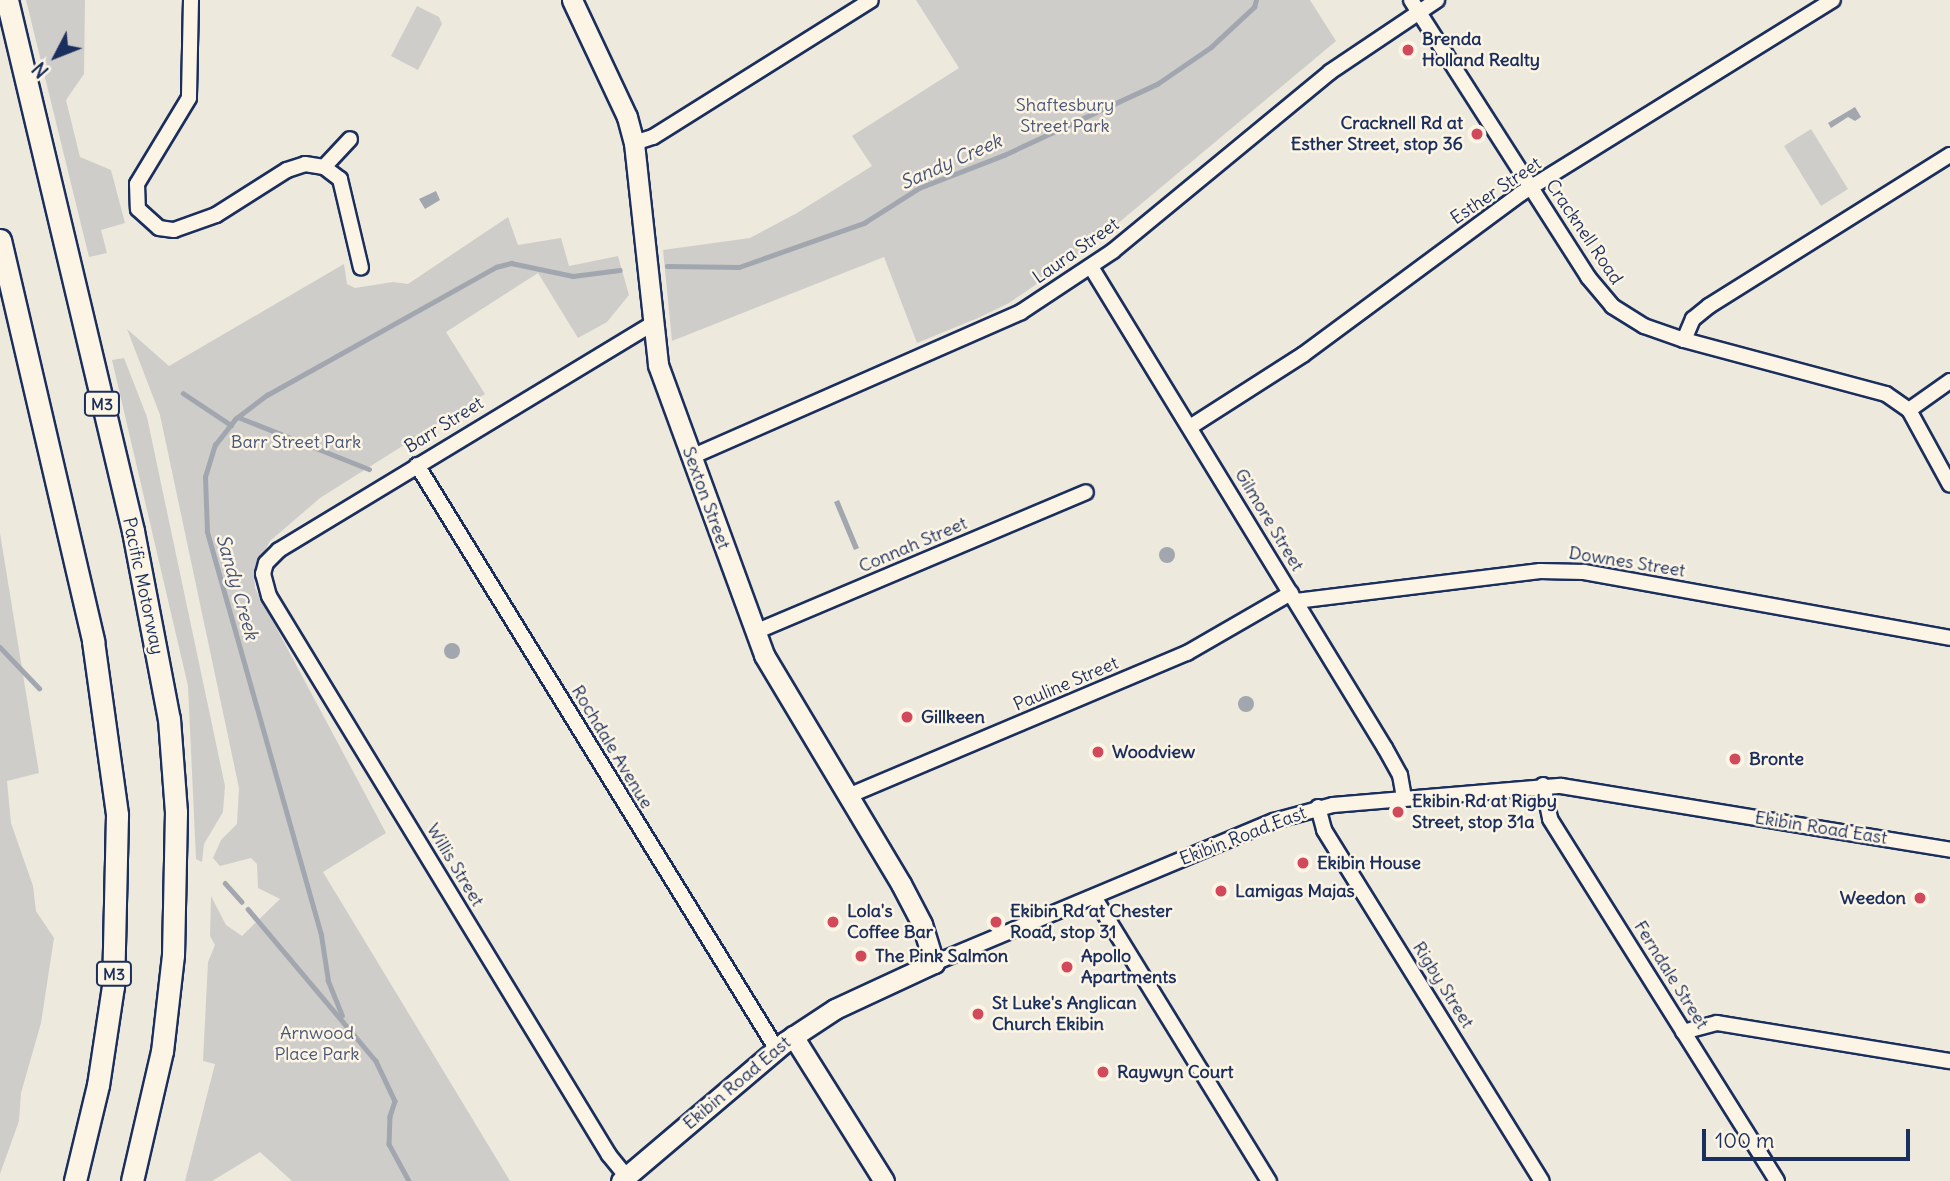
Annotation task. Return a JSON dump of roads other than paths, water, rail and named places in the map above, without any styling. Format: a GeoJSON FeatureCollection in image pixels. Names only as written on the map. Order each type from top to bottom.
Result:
{"type":"FeatureCollection","features":[{"type":"Feature","properties":{"kind":"highway","name":"Pacific Motorway"},"geometry":{"type":"LineString","coordinates":[[7,0],[132,531],[169,719],[176,812],[173,955],[162,1051],[132,1181]]}},
{"type":"Feature","properties":{"kind":"highway","name":"M3"},"geometry":{"type":"LineString","coordinates":[[0,240],[93,641],[117,815],[113,986],[97,1085],[75,1181]]}},
{"type":"Feature","properties":{"kind":"main road","name":"Sexton Street"},"geometry":{"type":"LineString","coordinates":[[572,0],[627,117],[634,143],[651,326],[658,365],[755,632],[768,663],[915,910],[934,963]]}},
{"type":"Feature","properties":{"kind":"main road","name":"Ekibin Road East"},"geometry":{"type":"LineString","coordinates":[[623,1179],[785,1042],[835,1009],[934,963]]}},
{"type":"Feature","properties":{"kind":"main road"},"geometry":{"type":"LineString","coordinates":[[785,1042],[884,1181]]}},
{"type":"Feature","properties":{"kind":"street"},"geometry":{"type":"LineString","coordinates":[[191,0],[189,98],[135,188],[138,209],[145,219],[174,230],[193,226],[287,170],[305,164],[324,167],[340,179],[361,268]]}},
{"type":"Feature","properties":{"kind":"street"},"geometry":{"type":"LineString","coordinates":[[634,143],[653,137],[871,0]]}},
{"type":"Feature","properties":{"kind":"street","name":"Laura Street"},"geometry":{"type":"LineString","coordinates":[[691,457],[982,332],[1091,267],[1415,6],[1437,0]]}},
{"type":"Feature","properties":{"kind":"street","name":"Esther Street"},"geometry":{"type":"LineString","coordinates":[[1190,428],[1304,354],[1531,188],[1833,0]]}},
{"type":"Feature","properties":{"kind":"street","name":"Cracknell Road"},"geometry":{"type":"LineString","coordinates":[[1415,6],[1605,299],[1636,322],[1684,340],[1852,388],[1880,392],[1909,410],[1950,485]]}},
{"type":"Feature","properties":{"kind":"street"},"geometry":{"type":"LineString","coordinates":[[324,167],[350,139]]}},
{"type":"Feature","properties":{"kind":"street"},"geometry":{"type":"LineString","coordinates":[[1684,340],[1693,319],[1709,306],[1950,156]]}},
{"type":"Feature","properties":{"kind":"street","name":"Gilmore Street"},"geometry":{"type":"LineString","coordinates":[[1091,267],[1401,775],[1404,798]]}},
{"type":"Feature","properties":{"kind":"street","name":"Barr Street"},"geometry":{"type":"LineString","coordinates":[[264,568],[279,550],[417,464],[651,326]]}},
{"type":"Feature","properties":{"kind":"street"},"geometry":{"type":"LineString","coordinates":[[1909,410],[1950,381]]}},
{"type":"Feature","properties":{"kind":"street","name":"Cracknell Road"},"geometry":{"type":"LineString","coordinates":[[1852,388],[1899,414],[1941,470]]}},
{"type":"Feature","properties":{"kind":"street","name":"Rochdale Avenue"},"geometry":{"type":"LineString","coordinates":[[417,464],[785,1042]]}},
{"type":"Feature","properties":{"kind":"street","name":"Connah Street"},"geometry":{"type":"LineString","coordinates":[[755,632],[1086,492]]}},
{"type":"Feature","properties":{"kind":"street","name":"Willis Street"},"geometry":{"type":"LineString","coordinates":[[264,568],[263,581],[269,596],[623,1179]]}},
{"type":"Feature","properties":{"kind":"street","name":"Downes Street"},"geometry":{"type":"LineString","coordinates":[[1294,597],[1540,570],[1584,572],[1950,638]]}},
{"type":"Feature","properties":{"kind":"street","name":"Pauline Street"},"geometry":{"type":"LineString","coordinates":[[848,796],[1187,653],[1294,597]]}},
{"type":"Feature","properties":{"kind":"street","name":"Ekibin Road East"},"geometry":{"type":"LineString","coordinates":[[934,963],[1275,821],[1318,807],[1543,785],[1950,850]]}},
{"type":"Feature","properties":{"kind":"street","name":"Ferndale Street"},"geometry":{"type":"LineString","coordinates":[[1543,785],[1547,814],[1777,1181]]}},
{"type":"Feature","properties":{"kind":"street","name":"Rigby Street"},"geometry":{"type":"LineString","coordinates":[[1318,807],[1324,831],[1542,1181]]}},
{"type":"Feature","properties":{"kind":"street"},"geometry":{"type":"LineString","coordinates":[[1094,897],[1269,1181]]}},
{"type":"Feature","properties":{"kind":"street"},"geometry":{"type":"LineString","coordinates":[[1683,1032],[1717,1023],[1950,1061]]}},
{"type":"Feature","properties":{"kind":"waterway","name":"Sandy Creek"},"geometry":{"type":"LineString","coordinates":[[667,266],[739,267],[864,223],[919,188],[1004,155],[1157,84],[1211,47],[1254,7],[1256,0]]}},
{"type":"Feature","properties":{"kind":"waterway","name":"Sandy Creek"},"geometry":{"type":"LineString","coordinates":[[342,1016],[328,981],[321,935],[207,532],[205,477],[215,445],[235,419],[267,395],[496,267],[511,263],[573,276],[620,270]]}},
{"type":"Feature","properties":{"kind":"waterway"},"geometry":{"type":"LineString","coordinates":[[183,393],[231,425]]}},
{"type":"Feature","properties":{"kind":"waterway"},"geometry":{"type":"LineString","coordinates":[[238,417],[369,469]]}},
{"type":"Feature","properties":{"kind":"waterway"},"geometry":{"type":"LineString","coordinates":[[0,647],[39,688]]}},
{"type":"Feature","properties":{"kind":"waterway"},"geometry":{"type":"LineString","coordinates":[[225,883],[242,902]]}},
{"type":"Feature","properties":{"kind":"waterway"},"geometry":{"type":"LineString","coordinates":[[248,909],[376,1061],[395,1101],[390,1116],[389,1144],[409,1181]]}},
{"type":"Feature","properties":{"kind":"place","name":"Brenda Holland Realty"},"geometry":{"type":"Point","coordinates":[1408,50]}},
{"type":"Feature","properties":{"kind":"place","name":"Cracknell Rd at Esther Street, stop 36"},"geometry":{"type":"Point","coordinates":[1477,134]}},
{"type":"Feature","properties":{"kind":"place","name":"Gillkeen"},"geometry":{"type":"Point","coordinates":[907,717]}},
{"type":"Feature","properties":{"kind":"place","name":"Woodview"},"geometry":{"type":"Point","coordinates":[1098,752]}},
{"type":"Feature","properties":{"kind":"place","name":"Bronte"},"geometry":{"type":"Point","coordinates":[1735,759]}},
{"type":"Feature","properties":{"kind":"place","name":"Ekibin Rd at Rigby Street, stop 31a"},"geometry":{"type":"Point","coordinates":[1398,812]}},
{"type":"Feature","properties":{"kind":"place","name":"Ekibin House"},"geometry":{"type":"Point","coordinates":[1303,863]}},
{"type":"Feature","properties":{"kind":"place","name":"Lamigas Majas"},"geometry":{"type":"Point","coordinates":[1221,891]}},
{"type":"Feature","properties":{"kind":"place","name":"Weedon"},"geometry":{"type":"Point","coordinates":[1920,898]}},
{"type":"Feature","properties":{"kind":"place","name":"Lola's Coffee Bar"},"geometry":{"type":"Point","coordinates":[833,922]}},
{"type":"Feature","properties":{"kind":"place","name":"Ekibin Rd at Chester Road, stop 31"},"geometry":{"type":"Point","coordinates":[996,922]}},
{"type":"Feature","properties":{"kind":"place","name":"The Pink Salmon"},"geometry":{"type":"Point","coordinates":[861,956]}},
{"type":"Feature","properties":{"kind":"place","name":"Apollo Apartments"},"geometry":{"type":"Point","coordinates":[1067,967]}},
{"type":"Feature","properties":{"kind":"place","name":"St Luke's Anglican Church Ekibin"},"geometry":{"type":"Point","coordinates":[978,1014]}},
{"type":"Feature","properties":{"kind":"place","name":"Raywyn Court"},"geometry":{"type":"Point","coordinates":[1103,1072]}},
{"type":"Feature","properties":{"kind":"park label","name":"Shaftesbury Street Park"},"geometry":{"type":"Point","coordinates":[1065,116]}},
{"type":"Feature","properties":{"kind":"park label","name":"Barr Street Park"},"geometry":{"type":"Point","coordinates":[296,442]}},
{"type":"Feature","properties":{"kind":"park label","name":"Arnwood Place Park"},"geometry":{"type":"Point","coordinates":[317,1044]}}]}
